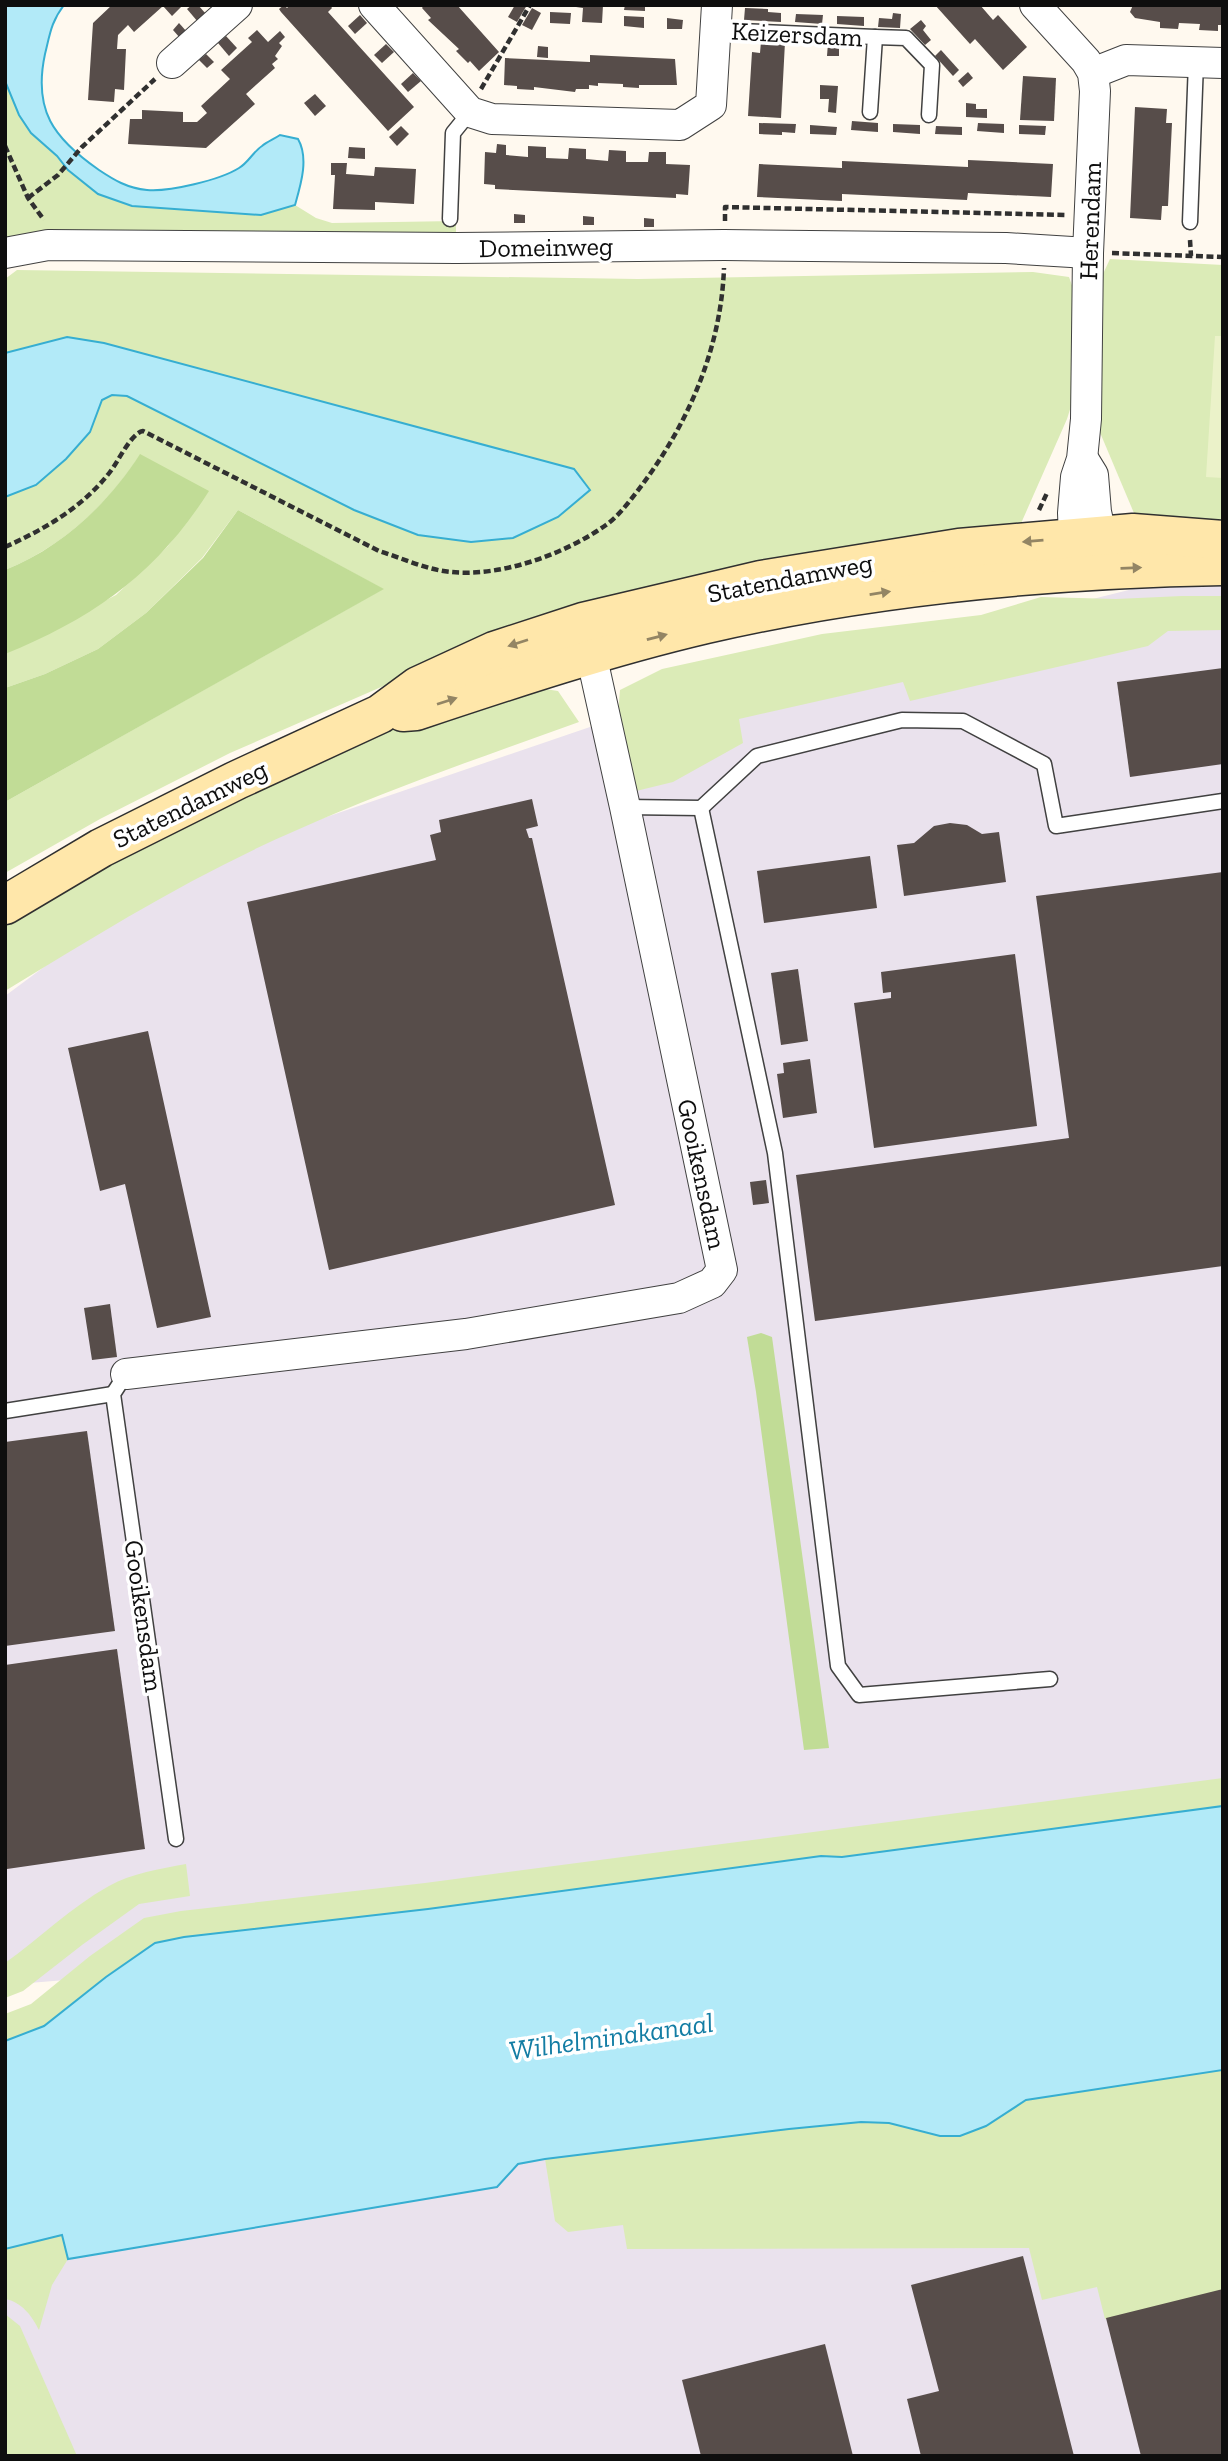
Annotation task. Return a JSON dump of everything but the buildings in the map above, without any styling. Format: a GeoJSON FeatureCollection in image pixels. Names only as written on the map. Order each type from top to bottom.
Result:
{"type":"FeatureCollection","features":[{"type":"Feature","properties":{"kind":"main road","name":"Statendamweg"},"geometry":{"type":"LineString","coordinates":[[1088,548],[1133,533],[1223,540]]}},
{"type":"Feature","properties":{"kind":"main road","name":"Statendamweg"},"geometry":{"type":"LineString","coordinates":[[5,905],[101,848],[237,780],[380,714],[416,711],[587,638],[761,580],[959,548],[1088,548],[1223,566]]}},
{"type":"Feature","properties":{"kind":"street"},"geometry":{"type":"LineString","coordinates":[[172,63],[237,5]]}},
{"type":"Feature","properties":{"kind":"street"},"geometry":{"type":"LineString","coordinates":[[374,5],[470,112]]}},
{"type":"Feature","properties":{"kind":"street"},"geometry":{"type":"LineString","coordinates":[[1035,5],[1086,61],[1093,73],[1126,60],[1209,63]]}},
{"type":"Feature","properties":{"kind":"street","name":"Keizersdam"},"geometry":{"type":"LineString","coordinates":[[470,112],[492,119],[680,125],[711,105],[716,18]]}},
{"type":"Feature","properties":{"kind":"street","name":"Herendam"},"geometry":{"type":"LineString","coordinates":[[1088,548],[1096,512],[1093,475],[1082,459],[1086,419],[1088,253],[1095,91],[1093,73]]}},
{"type":"Feature","properties":{"kind":"street","name":"Domeinweg"},"geometry":{"type":"LineString","coordinates":[[5,253],[48,245],[456,248],[724,245],[1006,248],[1088,253]]}},
{"type":"Feature","properties":{"kind":"street","name":"Gooikensdam"},"geometry":{"type":"LineString","coordinates":[[119,1384],[466,1334],[679,1298],[712,1283],[722,1270],[587,638]]}},
{"type":"Feature","properties":{"kind":"lane","name":"Keizersdam"},"geometry":{"type":"LineString","coordinates":[[716,18],[875,37],[870,112]]}},
{"type":"Feature","properties":{"kind":"lane"},"geometry":{"type":"LineString","coordinates":[[875,37],[906,38],[932,65],[929,115]]}},
{"type":"Feature","properties":{"kind":"lane"},"geometry":{"type":"LineString","coordinates":[[1190,222],[1209,63]]}},
{"type":"Feature","properties":{"kind":"lane"},"geometry":{"type":"LineString","coordinates":[[450,219],[453,133],[470,112]]}},
{"type":"Feature","properties":{"kind":"lane"},"geometry":{"type":"LineString","coordinates":[[625,807],[701,808],[757,756],[902,720],[963,721],[1044,764],[1056,826],[1223,801]]}},
{"type":"Feature","properties":{"kind":"lane"},"geometry":{"type":"LineString","coordinates":[[701,808],[775,1153],[838,1666],[859,1695],[1051,1679]]}},
{"type":"Feature","properties":{"kind":"lane","name":"Gooikensdam"},"geometry":{"type":"LineString","coordinates":[[5,1411],[119,1384],[176,1839]]}},
{"type":"Feature","properties":{"kind":"path"},"geometry":{"type":"LineString","coordinates":[[470,112],[530,5]]}},
{"type":"Feature","properties":{"kind":"path"},"geometry":{"type":"LineString","coordinates":[[5,146],[28,198],[58,175],[82,147],[172,63]]}},
{"type":"Feature","properties":{"kind":"path"},"geometry":{"type":"LineString","coordinates":[[5,547],[45,528],[71,510],[97,487],[135,435],[143,431],[379,551],[415,562],[450,572],[494,571],[550,555],[608,524],[632,497],[668,448],[699,386],[714,338],[723,286],[725,207],[1090,216]]}},
{"type":"Feature","properties":{"kind":"path"},"geometry":{"type":"LineString","coordinates":[[1088,253],[1223,257]]}},
{"type":"Feature","properties":{"kind":"shaded area"},"geometry":{"type":"Polygon","coordinates":[[[1223,584],[1223,1884],[5,1985],[5,996],[177,868],[628,714],[1145,586],[1223,584]]]}},
{"type":"Feature","properties":{"kind":"shaded area"},"geometry":{"type":"Polygon","coordinates":[[[1223,2054],[1223,2456],[5,2456],[5,2256],[85,2220],[1223,2054]]]}},
{"type":"Feature","properties":{"kind":"green space"},"geometry":{"type":"Polygon","coordinates":[[[5,81],[19,115],[31,133],[57,156],[68,170],[98,194],[261,215],[295,205],[316,218],[332,223],[456,221],[456,241],[5,239],[5,81]]]}},
{"type":"Feature","properties":{"kind":"green space"},"geometry":{"type":"Polygon","coordinates":[[[1110,259],[1223,265],[1223,531],[1139,525],[1096,423],[1102,276],[1110,259]]]}},
{"type":"Feature","properties":{"kind":"green space"},"geometry":{"type":"Polygon","coordinates":[[[17,270],[638,279],[1033,272],[1069,277],[1078,302],[1072,403],[1019,528],[482,643],[230,753],[100,819],[5,873],[5,802],[383,589],[238,510],[202,558],[146,613],[98,649],[45,674],[5,688],[5,652],[116,595],[168,546],[208,492],[140,455],[113,491],[81,523],[45,550],[5,570],[5,497],[36,484],[90,432],[102,400],[112,395],[127,396],[574,469],[104,343],[67,337],[5,353],[5,279],[17,270]]]}},
{"type":"Feature","properties":{"kind":"green space"},"geometry":{"type":"Polygon","coordinates":[[[1215,336],[1223,336],[1223,478],[1206,477],[1215,336]]]}},
{"type":"Feature","properties":{"kind":"green space"},"geometry":{"type":"Polygon","coordinates":[[[140,454],[209,491],[168,546],[121,590],[67,625],[5,654],[5,570],[45,550],[82,523],[113,490],[140,454]]]}},
{"type":"Feature","properties":{"kind":"green space"},"geometry":{"type":"Polygon","coordinates":[[[238,510],[384,589],[5,802],[5,688],[45,674],[98,649],[146,613],[203,558],[238,510]]]}},
{"type":"Feature","properties":{"kind":"green space"},"geometry":{"type":"Polygon","coordinates":[[[1223,596],[1223,630],[1168,631],[1148,646],[910,701],[903,682],[739,719],[743,743],[673,782],[632,792],[618,714],[620,690],[662,669],[822,634],[981,615],[1041,597],[1116,599],[1223,596]]]}},
{"type":"Feature","properties":{"kind":"green space"},"geometry":{"type":"Polygon","coordinates":[[[545,689],[558,691],[579,722],[402,787],[259,847],[148,905],[5,991],[5,915],[376,729],[545,689]]]}},
{"type":"Feature","properties":{"kind":"green space"},"geometry":{"type":"Polygon","coordinates":[[[761,1333],[772,1337],[829,1748],[804,1750],[747,1337],[761,1333]]]}},
{"type":"Feature","properties":{"kind":"green space"},"geometry":{"type":"Polygon","coordinates":[[[1223,1778],[1223,1806],[842,1857],[821,1856],[428,1909],[184,1937],[44,2026],[5,2041],[5,2014],[31,2004],[90,1956],[144,1918],[181,1911],[425,1883],[1223,1778]]]}},
{"type":"Feature","properties":{"kind":"green space"},"geometry":{"type":"Polygon","coordinates":[[[186,1864],[190,1896],[139,1904],[23,1991],[5,1998],[5,1963],[69,1913],[95,1894],[127,1878],[186,1864]]]}},
{"type":"Feature","properties":{"kind":"green space"},"geometry":{"type":"Polygon","coordinates":[[[1223,2070],[1223,2290],[1105,2319],[1097,2287],[1042,2300],[1029,2248],[627,2249],[623,2225],[568,2232],[555,2221],[545,2159],[861,2122],[889,2123],[940,2136],[960,2136],[986,2126],[1026,2100],[1223,2070]]]}},
{"type":"Feature","properties":{"kind":"green space"},"geometry":{"type":"Polygon","coordinates":[[[63,2235],[68,2259],[52,2285],[39,2330],[26,2310],[5,2299],[5,2249],[63,2235]]]}},
{"type":"Feature","properties":{"kind":"green space"},"geometry":{"type":"Polygon","coordinates":[[[5,2314],[20,2326],[77,2456],[5,2456],[5,2314]]]}},
{"type":"Feature","properties":{"kind":"water"},"geometry":{"type":"Polygon","coordinates":[[[5,5],[64,5],[54,23],[45,54],[42,91],[45,107],[50,121],[69,146],[99,170],[121,183],[140,189],[181,187],[207,181],[242,166],[262,146],[280,135],[298,139],[303,154],[303,171],[295,205],[261,215],[132,206],[98,194],[68,170],[57,156],[31,133],[19,115],[5,81],[5,5]]]}},
{"type":"Feature","properties":{"kind":"water"},"geometry":{"type":"Polygon","coordinates":[[[67,337],[104,343],[574,469],[590,490],[558,517],[513,538],[471,542],[418,535],[354,510],[127,396],[112,395],[102,400],[90,432],[66,459],[36,485],[5,497],[5,353],[67,337]]]}},
{"type":"Feature","properties":{"kind":"water","name":"Wilhelminakanaal"},"geometry":{"type":"Polygon","coordinates":[[[1223,1806],[1223,2070],[1026,2100],[986,2126],[960,2136],[940,2136],[889,2123],[861,2122],[789,2129],[545,2159],[518,2164],[497,2187],[68,2259],[62,2235],[5,2249],[5,2041],[44,2026],[106,1977],[155,1943],[184,1937],[428,1909],[821,1856],[842,1857],[1223,1806]]]}}]}
